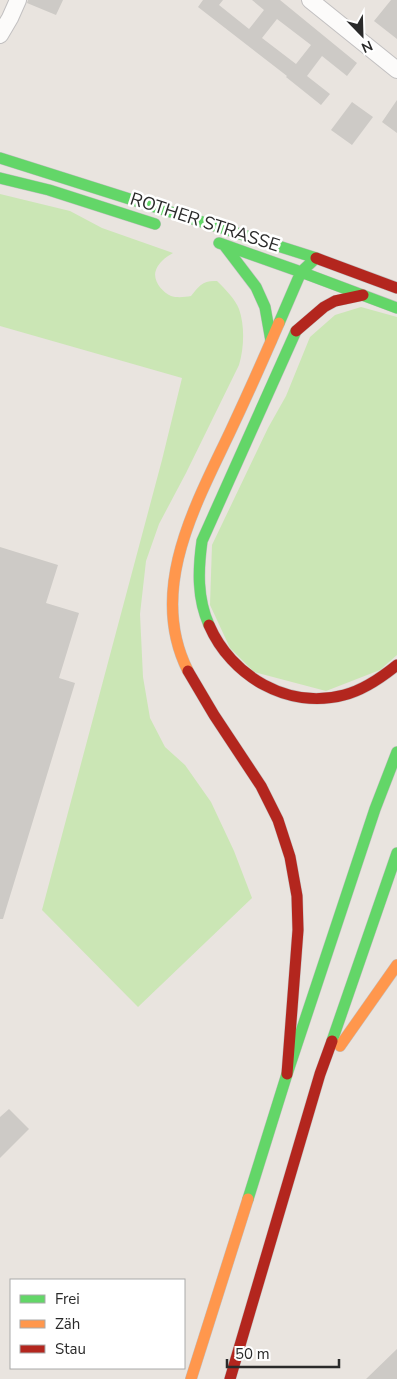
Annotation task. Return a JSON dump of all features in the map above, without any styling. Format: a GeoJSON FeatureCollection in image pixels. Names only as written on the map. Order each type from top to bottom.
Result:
{"type":"FeatureCollection","features":[{"type":"Feature","properties":{"kind":"main road","name":"ROTHER STRASSE"},"geometry":{"type":"LineString","coordinates":[[0,158],[316,258],[397,288]]}},
{"type":"Feature","properties":{"kind":"main road","name":"ROTHER STRASSE"},"geometry":{"type":"LineString","coordinates":[[0,178],[49,190],[167,227]]}},
{"type":"Feature","properties":{"kind":"main road","name":"ROTHER STRASSE"},"geometry":{"type":"LineString","coordinates":[[205,239],[301,272],[314,282],[397,308]]}},
{"type":"Feature","properties":{"kind":"main road"},"geometry":{"type":"LineString","coordinates":[[224,245],[256,287],[265,307],[271,341]]}},
{"type":"Feature","properties":{"kind":"main road"},"geometry":{"type":"LineString","coordinates":[[287,1074],[297,946],[298,910],[295,884],[274,812],[261,784],[216,719],[186,666],[173,614],[174,581],[186,532],[301,272],[316,258]]}},
{"type":"Feature","properties":{"kind":"main road"},"geometry":{"type":"LineString","coordinates":[[314,282],[316,258]]}},
{"type":"Feature","properties":{"kind":"main road"},"geometry":{"type":"LineString","coordinates":[[296,331],[324,307],[335,301],[363,296]]}},
{"type":"Feature","properties":{"kind":"main road"},"geometry":{"type":"LineString","coordinates":[[304,308],[296,331],[202,542],[198,559],[197,577],[200,603],[207,624],[218,645],[234,666],[255,682],[274,692],[301,698],[324,699],[350,694],[378,681],[397,665]]}},
{"type":"Feature","properties":{"kind":"main road"},"geometry":{"type":"LineString","coordinates":[[191,1379],[287,1074],[375,809],[397,752]]}},
{"type":"Feature","properties":{"kind":"main road"},"geometry":{"type":"LineString","coordinates":[[230,1379],[320,1074],[397,853]]}},
{"type":"Feature","properties":{"kind":"main road"},"geometry":{"type":"LineString","coordinates":[[320,1074],[397,965]]}},
{"type":"Feature","properties":{"kind":"street"},"geometry":{"type":"LineString","coordinates":[[0,35],[18,0]]}},
{"type":"Feature","properties":{"kind":"street"},"geometry":{"type":"LineString","coordinates":[[310,0],[397,70]]}},
{"type":"Feature","properties":{"kind":"green space"},"geometry":{"type":"Polygon","coordinates":[[[0,194],[70,211],[102,228],[173,253],[163,260],[156,270],[155,278],[161,289],[171,296],[191,296],[205,283],[217,281],[235,302],[239,309],[242,323],[243,344],[239,365],[159,524],[146,561],[140,614],[143,677],[150,718],[165,747],[185,765],[211,802],[234,851],[252,898],[138,1007],[42,910],[162,460],[182,378],[0,326],[0,194]]]}},
{"type":"Feature","properties":{"kind":"green space"},"geometry":{"type":"Polygon","coordinates":[[[361,307],[397,317],[397,655],[380,670],[326,691],[254,672],[230,648],[210,605],[212,545],[268,428],[286,396],[310,337],[335,315],[361,307]]]}},
{"type":"Feature","properties":{"kind":"building"},"geometry":{"type":"Polygon","coordinates":[[[28,0],[63,0],[56,15],[27,3],[28,0]]]}},
{"type":"Feature","properties":{"kind":"building"},"geometry":{"type":"Polygon","coordinates":[[[203,0],[223,0],[219,5],[249,29],[264,10],[252,0],[280,0],[357,63],[347,76],[322,56],[307,76],[330,94],[321,105],[198,7],[203,0]],[[277,19],[262,38],[296,64],[311,45],[277,19]]]}},
{"type":"Feature","properties":{"kind":"building"},"geometry":{"type":"Polygon","coordinates":[[[391,0],[397,0],[397,39],[374,21],[391,0]]]}},
{"type":"Feature","properties":{"kind":"building"},"geometry":{"type":"Polygon","coordinates":[[[397,100],[397,133],[382,122],[397,100]]]}},
{"type":"Feature","properties":{"kind":"building"},"geometry":{"type":"Polygon","coordinates":[[[352,102],[373,117],[352,145],[331,130],[352,102]]]}},
{"type":"Feature","properties":{"kind":"building"},"geometry":{"type":"Polygon","coordinates":[[[0,547],[58,565],[46,603],[79,613],[59,678],[75,683],[3,919],[0,919],[0,547]]]}},
{"type":"Feature","properties":{"kind":"building"},"geometry":{"type":"Polygon","coordinates":[[[9,1109],[29,1129],[0,1158],[0,1117],[9,1109]]]}},
{"type":"Feature","properties":{"kind":"building"},"geometry":{"type":"Polygon","coordinates":[[[397,1349],[397,1379],[366,1379],[397,1349]]]}},
{"type":"Feature","properties":{"kind":"traffic: fast"},"geometry":{"type":"LineString","coordinates":[[0,158],[316,258]]}},
{"type":"Feature","properties":{"kind":"traffic: fast"},"geometry":{"type":"LineString","coordinates":[[0,178],[49,190],[155,224]]}},
{"type":"Feature","properties":{"kind":"traffic: fast"},"geometry":{"type":"LineString","coordinates":[[219,243],[301,272]]}},
{"type":"Feature","properties":{"kind":"traffic: fast"},"geometry":{"type":"LineString","coordinates":[[224,245],[256,287],[265,307],[271,341]]}},
{"type":"Feature","properties":{"kind":"traffic: fast"},"geometry":{"type":"LineString","coordinates":[[279,323],[301,272],[316,258]]}},
{"type":"Feature","properties":{"kind":"traffic: fast"},"geometry":{"type":"LineString","coordinates":[[301,272],[397,308]]}},
{"type":"Feature","properties":{"kind":"traffic: fast"},"geometry":{"type":"LineString","coordinates":[[209,625],[200,594],[202,541],[296,331]]}},
{"type":"Feature","properties":{"kind":"traffic: fast"},"geometry":{"type":"LineString","coordinates":[[248,1199],[287,1074],[375,809],[397,752]]}},
{"type":"Feature","properties":{"kind":"traffic: fast"},"geometry":{"type":"LineString","coordinates":[[332,1041],[397,853]]}},
{"type":"Feature","properties":{"kind":"traffic: slow"},"geometry":{"type":"LineString","coordinates":[[188,671],[177,640],[172,610],[174,579],[181,548],[203,488],[243,405],[279,323]]}},
{"type":"Feature","properties":{"kind":"traffic: slow"},"geometry":{"type":"LineString","coordinates":[[340,1046],[397,965]]}},
{"type":"Feature","properties":{"kind":"traffic: slow"},"geometry":{"type":"LineString","coordinates":[[191,1379],[248,1199]]}},
{"type":"Feature","properties":{"kind":"traffic: jam"},"geometry":{"type":"LineString","coordinates":[[316,258],[397,288]]}},
{"type":"Feature","properties":{"kind":"traffic: jam"},"geometry":{"type":"LineString","coordinates":[[296,331],[324,307],[335,301],[363,295]]}},
{"type":"Feature","properties":{"kind":"traffic: jam"},"geometry":{"type":"LineString","coordinates":[[209,625],[219,643],[232,660],[247,674],[264,685],[282,693],[302,698],[323,698],[351,693],[372,683],[397,665]]}},
{"type":"Feature","properties":{"kind":"traffic: jam"},"geometry":{"type":"LineString","coordinates":[[188,671],[214,715],[261,786],[278,820],[290,857],[297,896],[298,930],[287,1074]]}},
{"type":"Feature","properties":{"kind":"traffic: jam"},"geometry":{"type":"LineString","coordinates":[[230,1379],[320,1074],[332,1041]]}}]}
